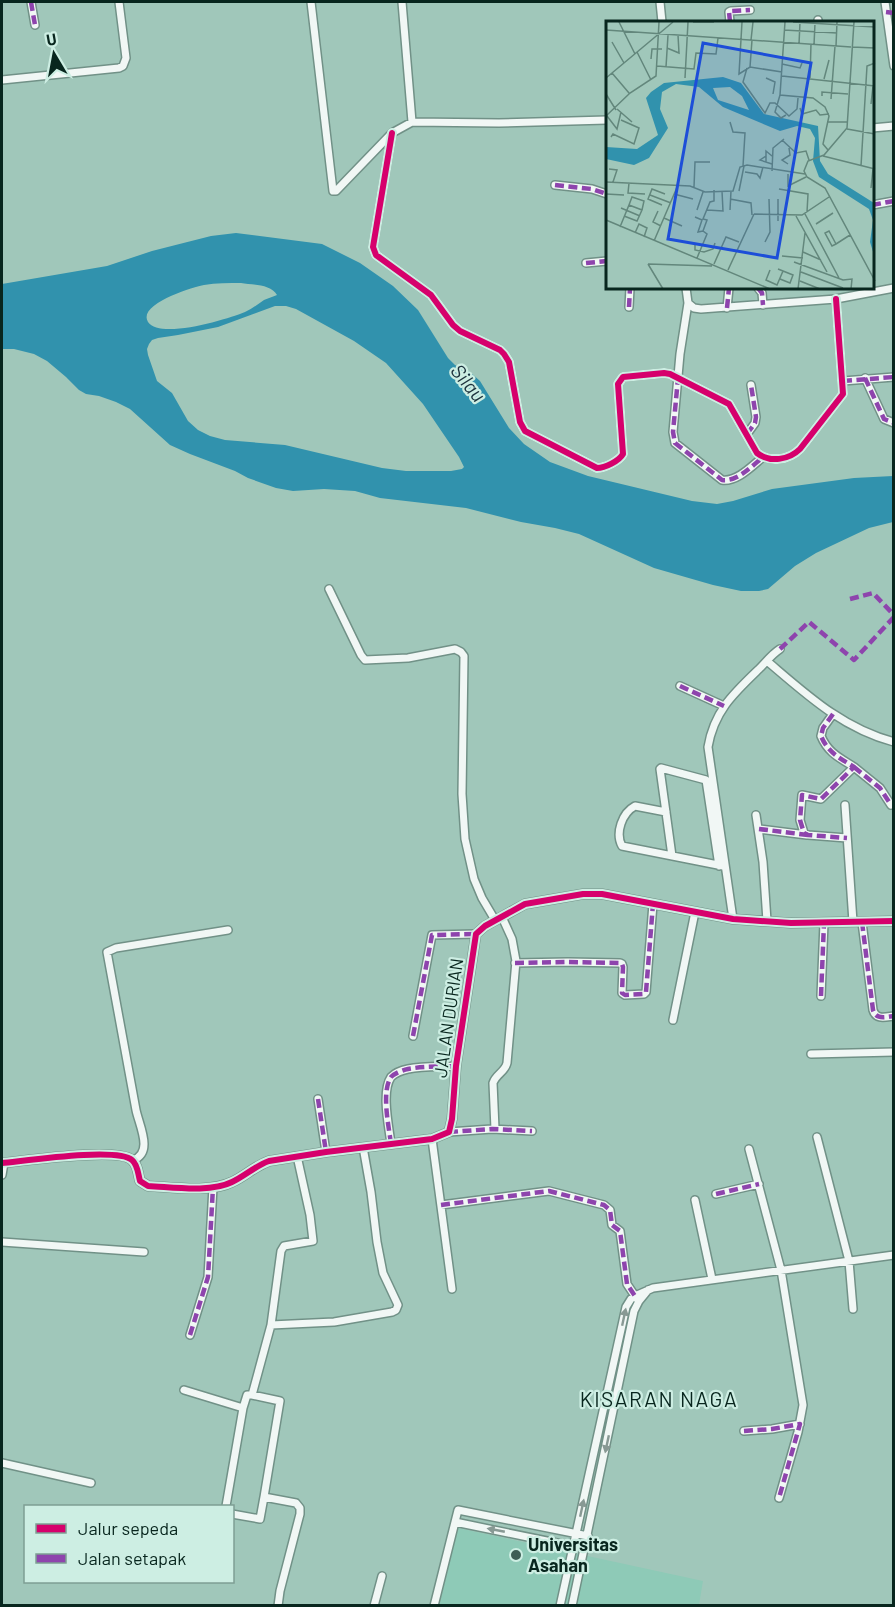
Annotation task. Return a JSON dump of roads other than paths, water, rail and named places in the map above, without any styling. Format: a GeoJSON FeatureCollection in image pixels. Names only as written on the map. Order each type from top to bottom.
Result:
{"type":"FeatureCollection","features":[{"type":"Feature","properties":{"kind":"street"},"geometry":{"type":"LineString","coordinates":[[31,2],[35,25]]}},
{"type":"Feature","properties":{"kind":"street"},"geometry":{"type":"LineString","coordinates":[[2,80],[123,66],[126,58],[119,2]]}},
{"type":"Feature","properties":{"kind":"street"},"geometry":{"type":"LineString","coordinates":[[311,2],[333,191],[336,191],[392,133],[412,122],[499,123],[606,120]]}},
{"type":"Feature","properties":{"kind":"street"},"geometry":{"type":"LineString","coordinates":[[402,2],[412,122]]}},
{"type":"Feature","properties":{"kind":"street"},"geometry":{"type":"LineString","coordinates":[[660,2],[662,21]]}},
{"type":"Feature","properties":{"kind":"street"},"geometry":{"type":"LineString","coordinates":[[885,2],[890,13],[894,66]]}},
{"type":"Feature","properties":{"kind":"street"},"geometry":{"type":"LineString","coordinates":[[730,21],[729,12],[750,10]]}},
{"type":"Feature","properties":{"kind":"street"},"geometry":{"type":"LineString","coordinates":[[874,128],[894,126]]}},
{"type":"Feature","properties":{"kind":"street"},"geometry":{"type":"LineString","coordinates":[[392,133],[374,252],[431,295],[460,331],[504,354],[509,362],[520,422],[525,430],[597,468],[602,468],[620,459],[623,454],[618,384],[621,378],[664,373],[729,404],[757,453],[763,457],[785,458],[796,453],[843,394],[836,299]]}},
{"type":"Feature","properties":{"kind":"street"},"geometry":{"type":"LineString","coordinates":[[555,185],[596,189],[606,194]]}},
{"type":"Feature","properties":{"kind":"street"},"geometry":{"type":"LineString","coordinates":[[874,205],[894,201]]}},
{"type":"Feature","properties":{"kind":"street"},"geometry":{"type":"LineString","coordinates":[[586,263],[606,261]]}},
{"type":"Feature","properties":{"kind":"street"},"geometry":{"type":"LineString","coordinates":[[688,303],[694,308],[701,309],[727,308],[836,299],[894,288]]}},
{"type":"Feature","properties":{"kind":"street"},"geometry":{"type":"LineString","coordinates":[[629,307],[630,290]]}},
{"type":"Feature","properties":{"kind":"street"},"geometry":{"type":"LineString","coordinates":[[687,290],[688,303],[680,354],[673,432],[675,443],[722,480],[727,481],[734,479],[763,457]]}},
{"type":"Feature","properties":{"kind":"street"},"geometry":{"type":"LineString","coordinates":[[727,308],[729,290]]}},
{"type":"Feature","properties":{"kind":"street"},"geometry":{"type":"LineString","coordinates":[[760,290],[764,305]]}},
{"type":"Feature","properties":{"kind":"street"},"geometry":{"type":"LineString","coordinates":[[843,381],[894,377]]}},
{"type":"Feature","properties":{"kind":"street"},"geometry":{"type":"LineString","coordinates":[[865,378],[884,419],[894,423]]}},
{"type":"Feature","properties":{"kind":"street"},"geometry":{"type":"LineString","coordinates":[[747,434],[755,423],[756,417],[751,385]]}},
{"type":"Feature","properties":{"kind":"street"},"geometry":{"type":"LineString","coordinates":[[328,589],[365,660],[408,658],[455,649],[461,651],[464,656],[462,794],[465,839],[474,879],[482,898],[512,939],[515,963],[507,1063],[504,1071],[494,1079],[493,1086],[495,1129]]}},
{"type":"Feature","properties":{"kind":"street"},"geometry":{"type":"LineString","coordinates":[[722,866],[708,747],[710,733],[715,720],[730,697],[780,649]]}},
{"type":"Feature","properties":{"kind":"street"},"geometry":{"type":"LineString","coordinates":[[767,661],[821,707],[874,736],[894,742]]}},
{"type":"Feature","properties":{"kind":"street"},"geometry":{"type":"LineString","coordinates":[[680,686],[724,706]]}},
{"type":"Feature","properties":{"kind":"street"},"geometry":{"type":"LineString","coordinates":[[833,714],[823,728],[821,736],[825,746],[880,788],[891,805]]}},
{"type":"Feature","properties":{"kind":"street"},"geometry":{"type":"LineString","coordinates":[[808,835],[804,833],[800,820],[802,795],[821,799],[854,767]]}},
{"type":"Feature","properties":{"kind":"street"},"geometry":{"type":"LineString","coordinates":[[672,856],[660,768],[706,780],[734,919]]}},
{"type":"Feature","properties":{"kind":"street"},"geometry":{"type":"LineString","coordinates":[[845,805],[858,922],[874,1015],[894,1016]]}},
{"type":"Feature","properties":{"kind":"street"},"geometry":{"type":"LineString","coordinates":[[666,812],[635,806],[631,808],[618,831],[622,846],[722,866]]}},
{"type":"Feature","properties":{"kind":"street"},"geometry":{"type":"LineString","coordinates":[[756,814],[767,921]]}},
{"type":"Feature","properties":{"kind":"street"},"geometry":{"type":"LineString","coordinates":[[759,829],[847,838]]}},
{"type":"Feature","properties":{"kind":"street","name":"JALAN DURIAN"},"geometry":{"type":"LineString","coordinates":[[449,1132],[456,1066],[476,934],[485,926],[525,904],[583,894],[602,894],[734,919],[791,923],[894,921]]}},
{"type":"Feature","properties":{"kind":"street"},"geometry":{"type":"LineString","coordinates":[[515,963],[620,963],[623,968],[622,993],[644,994],[653,904]]}},
{"type":"Feature","properties":{"kind":"street"},"geometry":{"type":"LineString","coordinates":[[673,1020],[695,912]]}},
{"type":"Feature","properties":{"kind":"street"},"geometry":{"type":"LineString","coordinates":[[821,996],[824,923]]}},
{"type":"Feature","properties":{"kind":"street"},"geometry":{"type":"LineString","coordinates":[[133,1160],[142,1153],[144,1138],[137,1118],[107,952],[116,948],[228,930]]}},
{"type":"Feature","properties":{"kind":"street"},"geometry":{"type":"LineString","coordinates":[[413,1036],[432,935],[476,934]]}},
{"type":"Feature","properties":{"kind":"street"},"geometry":{"type":"LineString","coordinates":[[811,1054],[894,1052]]}},
{"type":"Feature","properties":{"kind":"street"},"geometry":{"type":"LineString","coordinates":[[391,1144],[386,1101],[391,1077],[407,1069],[456,1066]]}},
{"type":"Feature","properties":{"kind":"street"},"geometry":{"type":"LineString","coordinates":[[318,1099],[326,1152]]}},
{"type":"Feature","properties":{"kind":"street"},"geometry":{"type":"LineString","coordinates":[[2,1175],[3,1163],[96,1154],[127,1157],[133,1160],[137,1166],[140,1181],[148,1186],[213,1187],[232,1182],[262,1163],[297,1156],[432,1139],[449,1132],[495,1129],[532,1131]]}},
{"type":"Feature","properties":{"kind":"street"},"geometry":{"type":"LineString","coordinates":[[817,1137],[849,1261],[853,1309]]}},
{"type":"Feature","properties":{"kind":"street"},"geometry":{"type":"LineString","coordinates":[[432,1139],[452,1289]]}},
{"type":"Feature","properties":{"kind":"street"},"geometry":{"type":"LineString","coordinates":[[271,1325],[334,1322],[396,1310],[398,1305],[383,1273],[363,1147]]}},
{"type":"Feature","properties":{"kind":"street"},"geometry":{"type":"LineString","coordinates":[[749,1149],[781,1270],[803,1405],[800,1424],[779,1498]]}},
{"type":"Feature","properties":{"kind":"street"},"geometry":{"type":"LineString","coordinates":[[252,1395],[271,1325],[282,1248],[313,1241],[310,1215],[297,1156]]}},
{"type":"Feature","properties":{"kind":"street"},"geometry":{"type":"LineString","coordinates":[[716,1194],[759,1184]]}},
{"type":"Feature","properties":{"kind":"street"},"geometry":{"type":"LineString","coordinates":[[190,1335],[208,1277],[213,1187]]}},
{"type":"Feature","properties":{"kind":"street"},"geometry":{"type":"LineString","coordinates":[[441,1204],[549,1191],[608,1207],[612,1225],[620,1231],[627,1284],[637,1298],[572,1605]]}},
{"type":"Feature","properties":{"kind":"street"},"geometry":{"type":"LineString","coordinates":[[694,1200],[712,1279]]}},
{"type":"Feature","properties":{"kind":"street"},"geometry":{"type":"LineString","coordinates":[[2,1242],[144,1252]]}},
{"type":"Feature","properties":{"kind":"street"},"geometry":{"type":"LineString","coordinates":[[560,1605],[626,1306],[631,1299],[637,1298],[650,1288],[894,1255]]}},
{"type":"Feature","properties":{"kind":"street"},"geometry":{"type":"LineString","coordinates":[[184,1390],[243,1408]]}},
{"type":"Feature","properties":{"kind":"street"},"geometry":{"type":"LineString","coordinates":[[226,1505],[247,1395],[280,1401],[260,1519],[234,1514]]}},
{"type":"Feature","properties":{"kind":"street"},"geometry":{"type":"LineString","coordinates":[[744,1431],[800,1424]]}},
{"type":"Feature","properties":{"kind":"street"},"geometry":{"type":"LineString","coordinates":[[2,1463],[91,1483]]}},
{"type":"Feature","properties":{"kind":"street"},"geometry":{"type":"LineString","coordinates":[[264,1497],[296,1503],[300,1508],[278,1605]]}},
{"type":"Feature","properties":{"kind":"street"},"geometry":{"type":"LineString","coordinates":[[434,1605],[459,1509],[588,1536]]}},
{"type":"Feature","properties":{"kind":"street"},"geometry":{"type":"LineString","coordinates":[[455,1522],[585,1549]]}},
{"type":"Feature","properties":{"kind":"street"},"geometry":{"type":"LineString","coordinates":[[374,1605],[382,1576]]}},
{"type":"Feature","properties":{"kind":"water","name":"Silau"},"geometry":{"type":"Polygon","coordinates":[[[236,233],[322,244],[360,263],[393,286],[418,310],[448,358],[480,381],[509,428],[524,444],[550,462],[588,476],[692,501],[717,504],[772,489],[854,478],[893,476],[893,522],[869,528],[816,553],[795,566],[768,589],[741,591],[654,568],[579,534],[466,508],[380,498],[355,491],[324,489],[293,491],[276,488],[170,445],[130,409],[79,390],[47,361],[34,354],[14,349],[2,349],[2,284],[107,266],[152,251],[211,236],[236,233]],[[241,283],[204,285],[179,293],[151,309],[147,315],[148,322],[155,327],[166,329],[195,326],[245,312],[277,295],[266,287],[241,283]],[[275,306],[218,327],[158,338],[149,344],[148,355],[157,381],[172,393],[188,421],[198,430],[225,440],[285,445],[382,468],[406,471],[451,471],[464,467],[423,404],[386,363],[354,341],[296,309],[275,306]]]}},
{"type":"Feature","properties":{"kind":"place","name":"Universitas Asahan"},"geometry":{"type":"Point","coordinates":[516,1555]}},
{"type":"Feature","properties":{"kind":"district","name":"KISARAN NAGA"},"geometry":{"type":"Point","coordinates":[659,1400]}}]}
